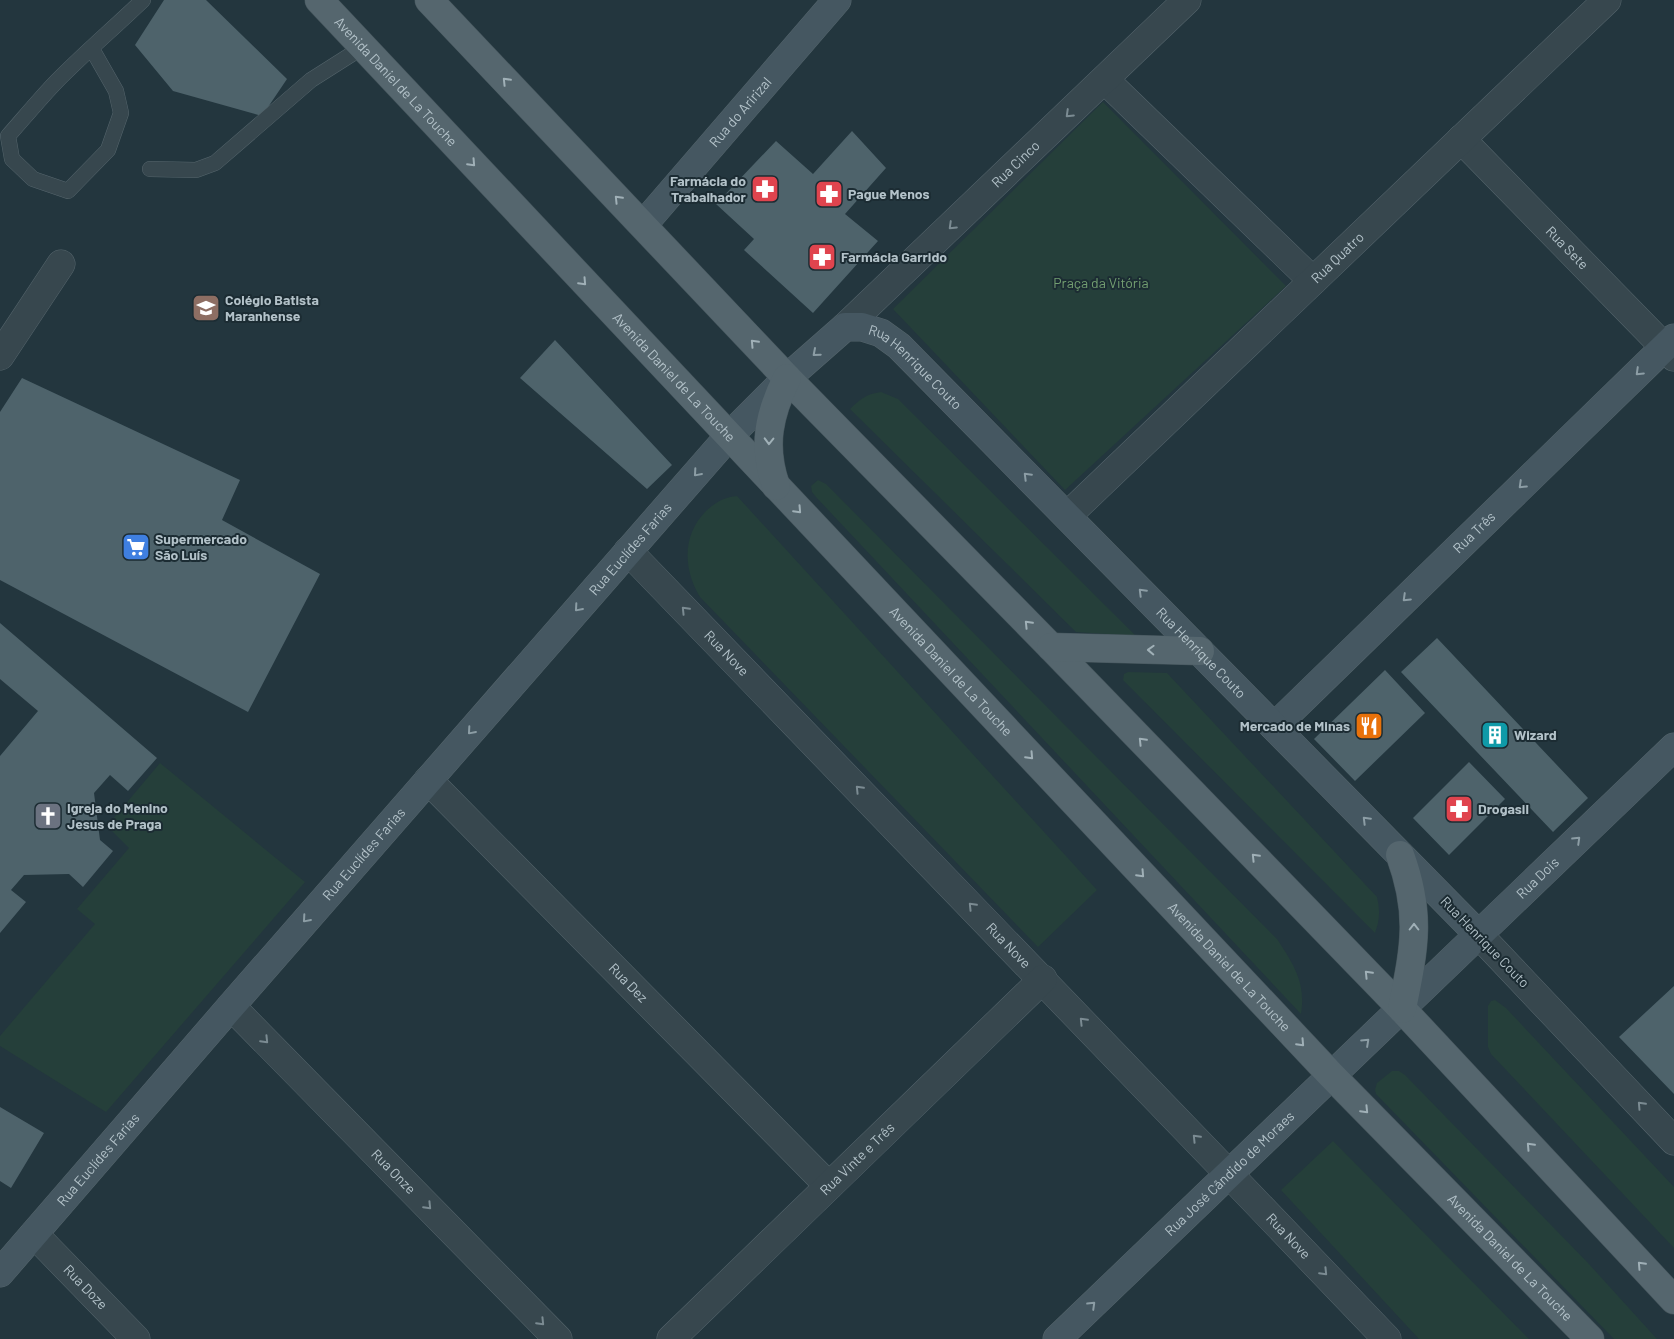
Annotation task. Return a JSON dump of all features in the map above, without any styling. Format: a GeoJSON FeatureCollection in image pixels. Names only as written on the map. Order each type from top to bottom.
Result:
{"type":"FeatureCollection","features":[{"type":"Feature","properties":{"kind":"main road","name":"Avenida Daniel de La Touche"},"geometry":{"type":"LineString","coordinates":[[319,0],[1331,1075],[1590,1339]]}},
{"type":"Feature","properties":{"kind":"main road"},"geometry":{"type":"LineString","coordinates":[[429,0],[787,378],[1402,1009],[1674,1300]]}},
{"type":"Feature","properties":{"kind":"main road","name":"Rua do Aririzal"},"geometry":{"type":"LineString","coordinates":[[643,225],[837,0]]}},
{"type":"Feature","properties":{"kind":"main road","name":"Rua Henrique Couto"},"geometry":{"type":"LineString","coordinates":[[729,436],[787,378],[845,327],[862,327],[881,333],[899,346],[1479,935]]}},
{"type":"Feature","properties":{"kind":"main road","name":"Rua Três"},"geometry":{"type":"LineString","coordinates":[[1274,726],[1671,347]]}},
{"type":"Feature","properties":{"kind":"main road"},"geometry":{"type":"LineString","coordinates":[[776,486],[770,462],[770,423],[778,396],[787,378]]}},
{"type":"Feature","properties":{"kind":"main road","name":"Rua Euclídes Farias"},"geometry":{"type":"LineString","coordinates":[[0,1273],[729,436]]}},
{"type":"Feature","properties":{"kind":"main road"},"geometry":{"type":"LineString","coordinates":[[1051,647],[1200,651]]}},
{"type":"Feature","properties":{"kind":"main road","name":"Rua Dois"},"geometry":{"type":"LineString","coordinates":[[1402,1009],[1674,747]]}},
{"type":"Feature","properties":{"kind":"main road"},"geometry":{"type":"LineString","coordinates":[[1400,855],[1409,880],[1415,924],[1413,951],[1402,1009]]}},
{"type":"Feature","properties":{"kind":"main road","name":"Rua José Cândido de Moraes"},"geometry":{"type":"LineString","coordinates":[[1057,1339],[1402,1009]]}},
{"type":"Feature","properties":{"kind":"street","name":"Rua Cinco"},"geometry":{"type":"LineString","coordinates":[[845,327],[1187,0]]}},
{"type":"Feature","properties":{"kind":"street","name":"Rua Quatro"},"geometry":{"type":"LineString","coordinates":[[1067,516],[1608,0]]}},
{"type":"Feature","properties":{"kind":"street"},"geometry":{"type":"LineString","coordinates":[[1104,80],[1312,281]]}},
{"type":"Feature","properties":{"kind":"street","name":"Rua Sete"},"geometry":{"type":"LineString","coordinates":[[1461,139],[1671,347]]}},
{"type":"Feature","properties":{"kind":"street"},"geometry":{"type":"LineString","coordinates":[[0,356],[61,264]]}},
{"type":"Feature","properties":{"kind":"street","name":"Rua Nove"},"geometry":{"type":"LineString","coordinates":[[628,551],[1387,1339]]}},
{"type":"Feature","properties":{"kind":"street","name":"Rua Dez"},"geometry":{"type":"LineString","coordinates":[[428,780],[829,1186]]}},
{"type":"Feature","properties":{"kind":"street","name":"Rua Henrique Couto"},"geometry":{"type":"LineString","coordinates":[[1479,935],[1674,1141]]}},
{"type":"Feature","properties":{"kind":"street","name":"Rua Vinte e Três"},"geometry":{"type":"LineString","coordinates":[[671,1339],[1042,979]]}},
{"type":"Feature","properties":{"kind":"street","name":"Rua Onze"},"geometry":{"type":"LineString","coordinates":[[231,1006],[558,1339]]}},
{"type":"Feature","properties":{"kind":"street","name":"Rua Doze"},"geometry":{"type":"LineString","coordinates":[[34,1234],[136,1339]]}},
{"type":"Feature","properties":{"kind":"lane"},"geometry":{"type":"LineString","coordinates":[[92,49],[116,91],[121,113],[108,150],[68,191],[33,179],[12,159],[8,136],[54,84],[143,0]]}},
{"type":"Feature","properties":{"kind":"lane"},"geometry":{"type":"LineString","coordinates":[[150,169],[196,170],[214,163],[311,80],[363,47]]}},
{"type":"Feature","properties":{"kind":"green space","name":"Praça da Vitória"},"geometry":{"type":"Polygon","coordinates":[[[1103,102],[1286,286],[1065,490],[893,309],[1103,102]]]}},
{"type":"Feature","properties":{"kind":"green space"},"geometry":{"type":"Polygon","coordinates":[[[881,392],[898,399],[1136,636],[1076,632],[850,409],[864,397],[881,392]]]}},
{"type":"Feature","properties":{"kind":"green space"},"geometry":{"type":"Polygon","coordinates":[[[818,480],[826,484],[1277,939],[1289,957],[1300,984],[1302,993],[1301,1014],[816,497],[812,492],[811,486],[818,480]]]}},
{"type":"Feature","properties":{"kind":"green space"},"geometry":{"type":"Polygon","coordinates":[[[737,496],[1097,890],[1038,947],[700,597],[690,575],[688,564],[689,541],[698,520],[706,511],[724,499],[737,496]]]}},
{"type":"Feature","properties":{"kind":"green space"},"geometry":{"type":"Polygon","coordinates":[[[1128,672],[1167,673],[1377,897],[1379,915],[1375,933],[1123,680],[1124,674],[1128,672]]]}},
{"type":"Feature","properties":{"kind":"green space"},"geometry":{"type":"Polygon","coordinates":[[[160,763],[305,882],[106,1112],[0,1046],[0,1036],[95,924],[77,909],[129,848],[107,826],[160,763]]]}},
{"type":"Feature","properties":{"kind":"green space"},"geometry":{"type":"Polygon","coordinates":[[[1495,1000],[1506,1008],[1674,1187],[1674,1248],[1491,1054],[1488,1047],[1488,1006],[1491,1001],[1495,1000]]]}},
{"type":"Feature","properties":{"kind":"green space"},"geometry":{"type":"Polygon","coordinates":[[[1392,1071],[1399,1071],[1405,1075],[1588,1263],[1657,1339],[1614,1339],[1376,1094],[1377,1083],[1392,1071]]]}},
{"type":"Feature","properties":{"kind":"green space"},"geometry":{"type":"Polygon","coordinates":[[[1333,1141],[1529,1339],[1419,1339],[1281,1190],[1333,1141]]]}},
{"type":"Feature","properties":{"kind":"building"},"geometry":{"type":"Polygon","coordinates":[[[164,0],[206,0],[287,79],[262,116],[173,91],[135,45],[164,0]]]}},
{"type":"Feature","properties":{"kind":"building"},"geometry":{"type":"Polygon","coordinates":[[[852,131],[886,168],[845,214],[878,241],[813,313],[744,250],[754,239],[716,204],[776,141],[813,174],[852,131]]]}},
{"type":"Feature","properties":{"kind":"building"},"geometry":{"type":"Polygon","coordinates":[[[555,340],[672,465],[647,489],[520,378],[555,340]]]}},
{"type":"Feature","properties":{"kind":"building","name":"Supermercado São Luís"},"geometry":{"type":"Polygon","coordinates":[[[22,378],[240,480],[222,520],[320,574],[248,712],[0,580],[0,412],[22,378]]]}},
{"type":"Feature","properties":{"kind":"building","name":"Igreja do Menino Jesus de Praga"},"geometry":{"type":"Polygon","coordinates":[[[0,623],[157,758],[128,791],[110,775],[94,793],[100,840],[113,851],[83,887],[69,874],[24,875],[11,890],[26,902],[0,933],[0,756],[38,711],[0,679],[0,623]]]}},
{"type":"Feature","properties":{"kind":"building","name":"Wizard"},"geometry":{"type":"Polygon","coordinates":[[[1437,638],[1588,798],[1553,832],[1401,672],[1437,638]]]}},
{"type":"Feature","properties":{"kind":"building","name":"Mercado de Minas"},"geometry":{"type":"Polygon","coordinates":[[[1385,670],[1425,713],[1355,781],[1314,739],[1385,670]]]}},
{"type":"Feature","properties":{"kind":"building","name":"Drogasil"},"geometry":{"type":"Polygon","coordinates":[[[1469,762],[1505,799],[1449,855],[1413,818],[1469,762]]]}},
{"type":"Feature","properties":{"kind":"building"},"geometry":{"type":"Polygon","coordinates":[[[1674,986],[1674,1094],[1619,1037],[1674,986]]]}},
{"type":"Feature","properties":{"kind":"building"},"geometry":{"type":"Polygon","coordinates":[[[0,1107],[44,1133],[11,1188],[0,1181],[0,1107]]]}},
{"type":"Feature","properties":{"kind":"place","name":"Farmácia do Trabalhador"},"geometry":{"type":"Point","coordinates":[765,189]}},
{"type":"Feature","properties":{"kind":"place","name":"Pague Menos"},"geometry":{"type":"Point","coordinates":[829,194]}},
{"type":"Feature","properties":{"kind":"place","name":"Farmácia Garrido"},"geometry":{"type":"Point","coordinates":[822,257]}},
{"type":"Feature","properties":{"kind":"place","name":"Colégio Batista Maranhense"},"geometry":{"type":"Point","coordinates":[206,308]}},
{"type":"Feature","properties":{"kind":"place","name":"Supermercado São Luís"},"geometry":{"type":"Point","coordinates":[136,547]}},
{"type":"Feature","properties":{"kind":"place","name":"Mercado de Minas"},"geometry":{"type":"Point","coordinates":[1369,726]}},
{"type":"Feature","properties":{"kind":"place","name":"Wizard"},"geometry":{"type":"Point","coordinates":[1495,735]}},
{"type":"Feature","properties":{"kind":"place","name":"Drogasil"},"geometry":{"type":"Point","coordinates":[1459,809]}},
{"type":"Feature","properties":{"kind":"place","name":"Igreja do Menino Jesus de Praga"},"geometry":{"type":"Point","coordinates":[48,816]}}]}
